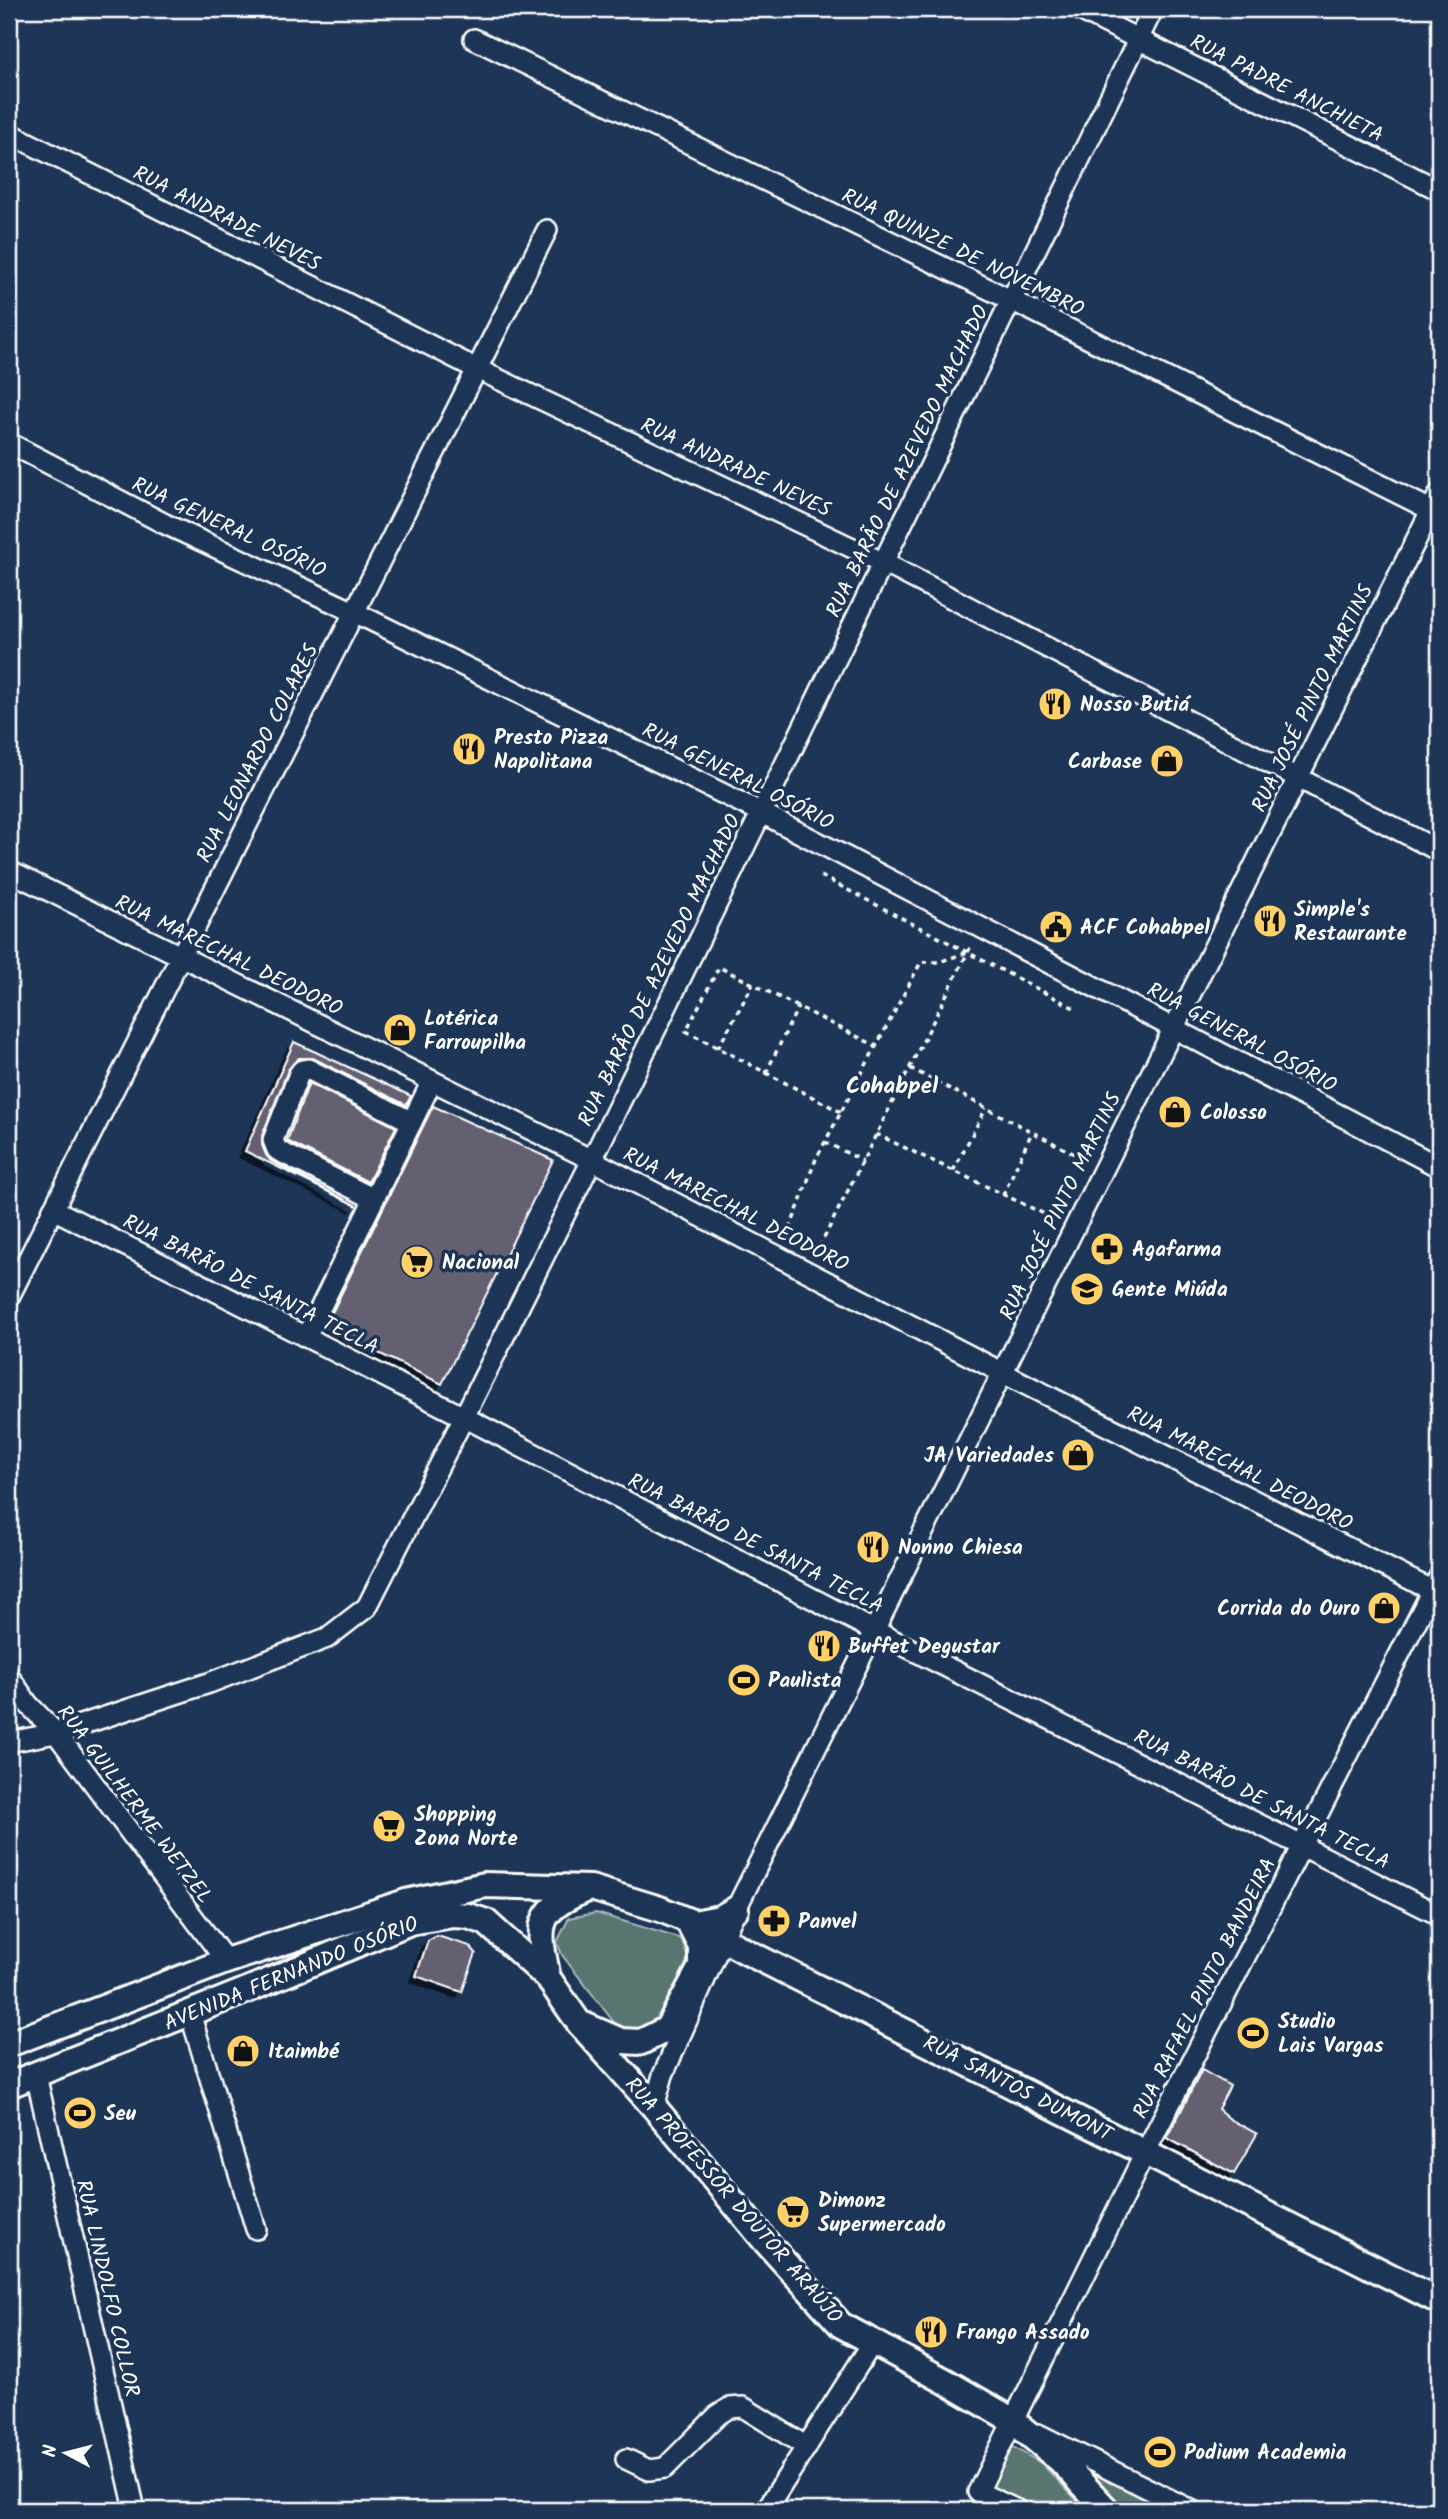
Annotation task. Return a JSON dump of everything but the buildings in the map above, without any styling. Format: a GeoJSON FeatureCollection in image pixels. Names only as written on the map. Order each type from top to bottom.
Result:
{"type":"FeatureCollection","features":[{"type":"Feature","properties":{"kind":"main road","name":"AVENIDA FERNANDO OSÓRIO"},"geometry":{"type":"LineString","coordinates":[[9,2044],[226,1961],[406,1902],[485,1885],[591,1888]]}},
{"type":"Feature","properties":{"kind":"main road"},"geometry":{"type":"LineString","coordinates":[[548,1978],[541,1944],[544,1916],[559,1901],[591,1888]]}},
{"type":"Feature","properties":{"kind":"main road","name":"RUA SANTOS DUMONT"},"geometry":{"type":"LineString","coordinates":[[591,1888],[660,1909],[691,1922],[1439,2301]]}},
{"type":"Feature","properties":{"kind":"main road"},"geometry":{"type":"LineString","coordinates":[[579,2023],[621,2040],[641,2042],[667,2029],[701,1967],[701,1946],[691,1922],[720,1918],[736,1909]]}},
{"type":"Feature","properties":{"kind":"main road","name":"AVENIDA FERNANDO OSÓRIO"},"geometry":{"type":"LineString","coordinates":[[9,2085],[410,1922],[453,1915],[468,1916],[486,1922],[548,1978],[579,2023]]}},
{"type":"Feature","properties":{"kind":"main road","name":"RUA PROFESSOR DOUTOR ARAÚJO"},"geometry":{"type":"LineString","coordinates":[[579,2023],[654,2107],[765,2242],[841,2325],[1012,2420],[1060,2460],[1108,2510]]}},
{"type":"Feature","properties":{"kind":"street","name":"RUA PADRE ANCHIETA"},"geometry":{"type":"LineString","coordinates":[[1078,9],[1439,190]]}},
{"type":"Feature","properties":{"kind":"street","name":"RUA BARÃO DE AZEVEDO MACHADO"},"geometry":{"type":"LineString","coordinates":[[9,1742],[55,1733],[209,1683],[327,1638],[367,1607],[592,1160],[1153,9]]}},
{"type":"Feature","properties":{"kind":"street","name":"RUA QUINZE DE NOVEMBRO"},"geometry":{"type":"LineString","coordinates":[[474,39],[1435,502]]}},
{"type":"Feature","properties":{"kind":"street","name":"RUA ANDRADE NEVES"},"geometry":{"type":"LineString","coordinates":[[9,134],[477,369],[884,563],[1439,851]]}},
{"type":"Feature","properties":{"kind":"street","name":"RUA LEONARDO COLARES"},"geometry":{"type":"LineString","coordinates":[[9,1297],[547,230]]}},
{"type":"Feature","properties":{"kind":"street","name":"RUA GENERAL OSÓRIO"},"geometry":{"type":"LineString","coordinates":[[9,443],[165,524],[354,612],[762,813],[1439,1167]]}},
{"type":"Feature","properties":{"kind":"street","name":"RUA JOSÉ PINTO MARTINS"},"geometry":{"type":"LineString","coordinates":[[654,2107],[663,2075],[736,1909],[1435,502]]}},
{"type":"Feature","properties":{"kind":"street","name":"RUA MARECHAL DEODORO"},"geometry":{"type":"LineString","coordinates":[[9,871],[592,1160],[1003,1373],[1437,1587]]}},
{"type":"Feature","properties":{"kind":"street"},"geometry":{"type":"LineString","coordinates":[[374,1199],[277,1150],[273,1140],[299,1074],[308,1069],[412,1122]]}},
{"type":"Feature","properties":{"kind":"street"},"geometry":{"type":"LineString","coordinates":[[306,1337],[432,1080]]}},
{"type":"Feature","properties":{"kind":"street","name":"RUA BARÃO DE SANTA TECLA"},"geometry":{"type":"LineString","coordinates":[[53,1209],[464,1417],[875,1631],[1439,1915]]}},
{"type":"Feature","properties":{"kind":"street","name":"RUA RAFAEL PINTO BANDEIRA"},"geometry":{"type":"LineString","coordinates":[[1017,2510],[978,2492],[1145,2153],[1437,1587]]}},
{"type":"Feature","properties":{"kind":"street","name":"RUA GUILHERME WETZEL"},"geometry":{"type":"LineString","coordinates":[[9,1676],[226,1961]]}},
{"type":"Feature","properties":{"kind":"street"},"geometry":{"type":"LineString","coordinates":[[190,2013],[256,2229]]}},
{"type":"Feature","properties":{"kind":"street","name":"RUA LINDOLFO COLLOR"},"geometry":{"type":"LineString","coordinates":[[36,2075],[135,2510]]}},
{"type":"Feature","properties":{"kind":"street"},"geometry":{"type":"LineString","coordinates":[[766,2510],[873,2342]]}},
{"type":"Feature","properties":{"kind":"street"},"geometry":{"type":"LineString","coordinates":[[625,2459],[649,2470],[665,2468],[718,2415],[729,2408],[743,2407],[807,2447]]}},
{"type":"Feature","properties":{"kind":"street","name":"RUA PROFESSOR DOUTOR ARAÚJO"},"geometry":{"type":"LineString","coordinates":[[1012,2420],[1191,2510]]}},
{"type":"Feature","properties":{"kind":"path"},"geometry":{"type":"LineString","coordinates":[[821,876],[1078,1010]]}},
{"type":"Feature","properties":{"kind":"path"},"geometry":{"type":"LineString","coordinates":[[785,1238],[802,1203],[803,1190],[825,1142],[921,962],[939,962],[968,953]]}},
{"type":"Feature","properties":{"kind":"path"},"geometry":{"type":"LineString","coordinates":[[816,1254],[968,953]]}},
{"type":"Feature","properties":{"kind":"path"},"geometry":{"type":"LineString","coordinates":[[841,1112],[686,1031],[719,967],[876,1046]]}},
{"type":"Feature","properties":{"kind":"path"},"geometry":{"type":"LineString","coordinates":[[718,1048],[753,984]]}},
{"type":"Feature","properties":{"kind":"path"},"geometry":{"type":"LineString","coordinates":[[766,1073],[798,1007]]}},
{"type":"Feature","properties":{"kind":"path"},"geometry":{"type":"LineString","coordinates":[[910,1068],[1087,1161]]}},
{"type":"Feature","properties":{"kind":"path"},"geometry":{"type":"LineString","coordinates":[[953,1171],[986,1108]]}},
{"type":"Feature","properties":{"kind":"path"},"geometry":{"type":"LineString","coordinates":[[1003,1195],[1032,1132]]}},
{"type":"Feature","properties":{"kind":"path"},"geometry":{"type":"LineString","coordinates":[[876,1134],[1056,1221]]}},
{"type":"Feature","properties":{"kind":"path"},"geometry":{"type":"LineString","coordinates":[[825,1142],[863,1161]]}},
{"type":"Feature","properties":{"kind":"green space"},"geometry":{"type":"Polygon","coordinates":[[[596,1913],[682,1939],[688,1959],[655,2029],[620,2030],[562,1955],[557,1942],[569,1918],[596,1913]]]}},
{"type":"Feature","properties":{"kind":"green space"},"geometry":{"type":"Polygon","coordinates":[[[1010,2445],[1042,2464],[1086,2510],[1031,2510],[989,2491],[1010,2445]]]}},
{"type":"Feature","properties":{"kind":"green space"},"geometry":{"type":"Polygon","coordinates":[[[1077,2462],[1169,2510],[1122,2510],[1077,2462]]]}},
{"type":"Feature","properties":{"kind":"place","name":"Nosso Butiá"},"geometry":{"type":"Point","coordinates":[1055,704]}},
{"type":"Feature","properties":{"kind":"place","name":"Presto Pizza Napolitana"},"geometry":{"type":"Point","coordinates":[469,749]}},
{"type":"Feature","properties":{"kind":"place","name":"Carbase"},"geometry":{"type":"Point","coordinates":[1167,761]}},
{"type":"Feature","properties":{"kind":"place","name":"Simple's Restaurante"},"geometry":{"type":"Point","coordinates":[1270,921]}},
{"type":"Feature","properties":{"kind":"place","name":"ACF Cohabpel"},"geometry":{"type":"Point","coordinates":[1056,927]}},
{"type":"Feature","properties":{"kind":"place","name":"Lotérica Farroupilha"},"geometry":{"type":"Point","coordinates":[400,1030]}},
{"type":"Feature","properties":{"kind":"place","name":"Colosso"},"geometry":{"type":"Point","coordinates":[1175,1112]}},
{"type":"Feature","properties":{"kind":"place","name":"Agafarma"},"geometry":{"type":"Point","coordinates":[1107,1249]}},
{"type":"Feature","properties":{"kind":"place","name":"Nacional"},"geometry":{"type":"Point","coordinates":[417,1262]}},
{"type":"Feature","properties":{"kind":"place","name":"Gente Miúda"},"geometry":{"type":"Point","coordinates":[1087,1289]}},
{"type":"Feature","properties":{"kind":"place","name":"JA Variedades"},"geometry":{"type":"Point","coordinates":[1078,1455]}},
{"type":"Feature","properties":{"kind":"place","name":"Nonno Chiesa"},"geometry":{"type":"Point","coordinates":[873,1547]}},
{"type":"Feature","properties":{"kind":"place","name":"Corrida do Ouro"},"geometry":{"type":"Point","coordinates":[1384,1608]}},
{"type":"Feature","properties":{"kind":"place","name":"Buffet Degustar"},"geometry":{"type":"Point","coordinates":[824,1646]}},
{"type":"Feature","properties":{"kind":"place","name":"Paulista"},"geometry":{"type":"Point","coordinates":[744,1680]}},
{"type":"Feature","properties":{"kind":"place","name":"Shopping Zona Norte"},"geometry":{"type":"Point","coordinates":[389,1826]}},
{"type":"Feature","properties":{"kind":"place","name":"Panvel"},"geometry":{"type":"Point","coordinates":[774,1921]}},
{"type":"Feature","properties":{"kind":"place","name":"Studio Lais Vargas"},"geometry":{"type":"Point","coordinates":[1253,2033]}},
{"type":"Feature","properties":{"kind":"place","name":"Itaimbé"},"geometry":{"type":"Point","coordinates":[243,2051]}},
{"type":"Feature","properties":{"kind":"place","name":"Seu"},"geometry":{"type":"Point","coordinates":[80,2113]}},
{"type":"Feature","properties":{"kind":"place","name":"Dimonz Supermercado"},"geometry":{"type":"Point","coordinates":[793,2212]}},
{"type":"Feature","properties":{"kind":"place","name":"Frango Assado"},"geometry":{"type":"Point","coordinates":[931,2332]}},
{"type":"Feature","properties":{"kind":"place","name":"Podium Academia"},"geometry":{"type":"Point","coordinates":[1160,2452]}},
{"type":"Feature","properties":{"kind":"district","name":"Cohabpel"},"geometry":{"type":"Point","coordinates":[892,1085]}}]}
